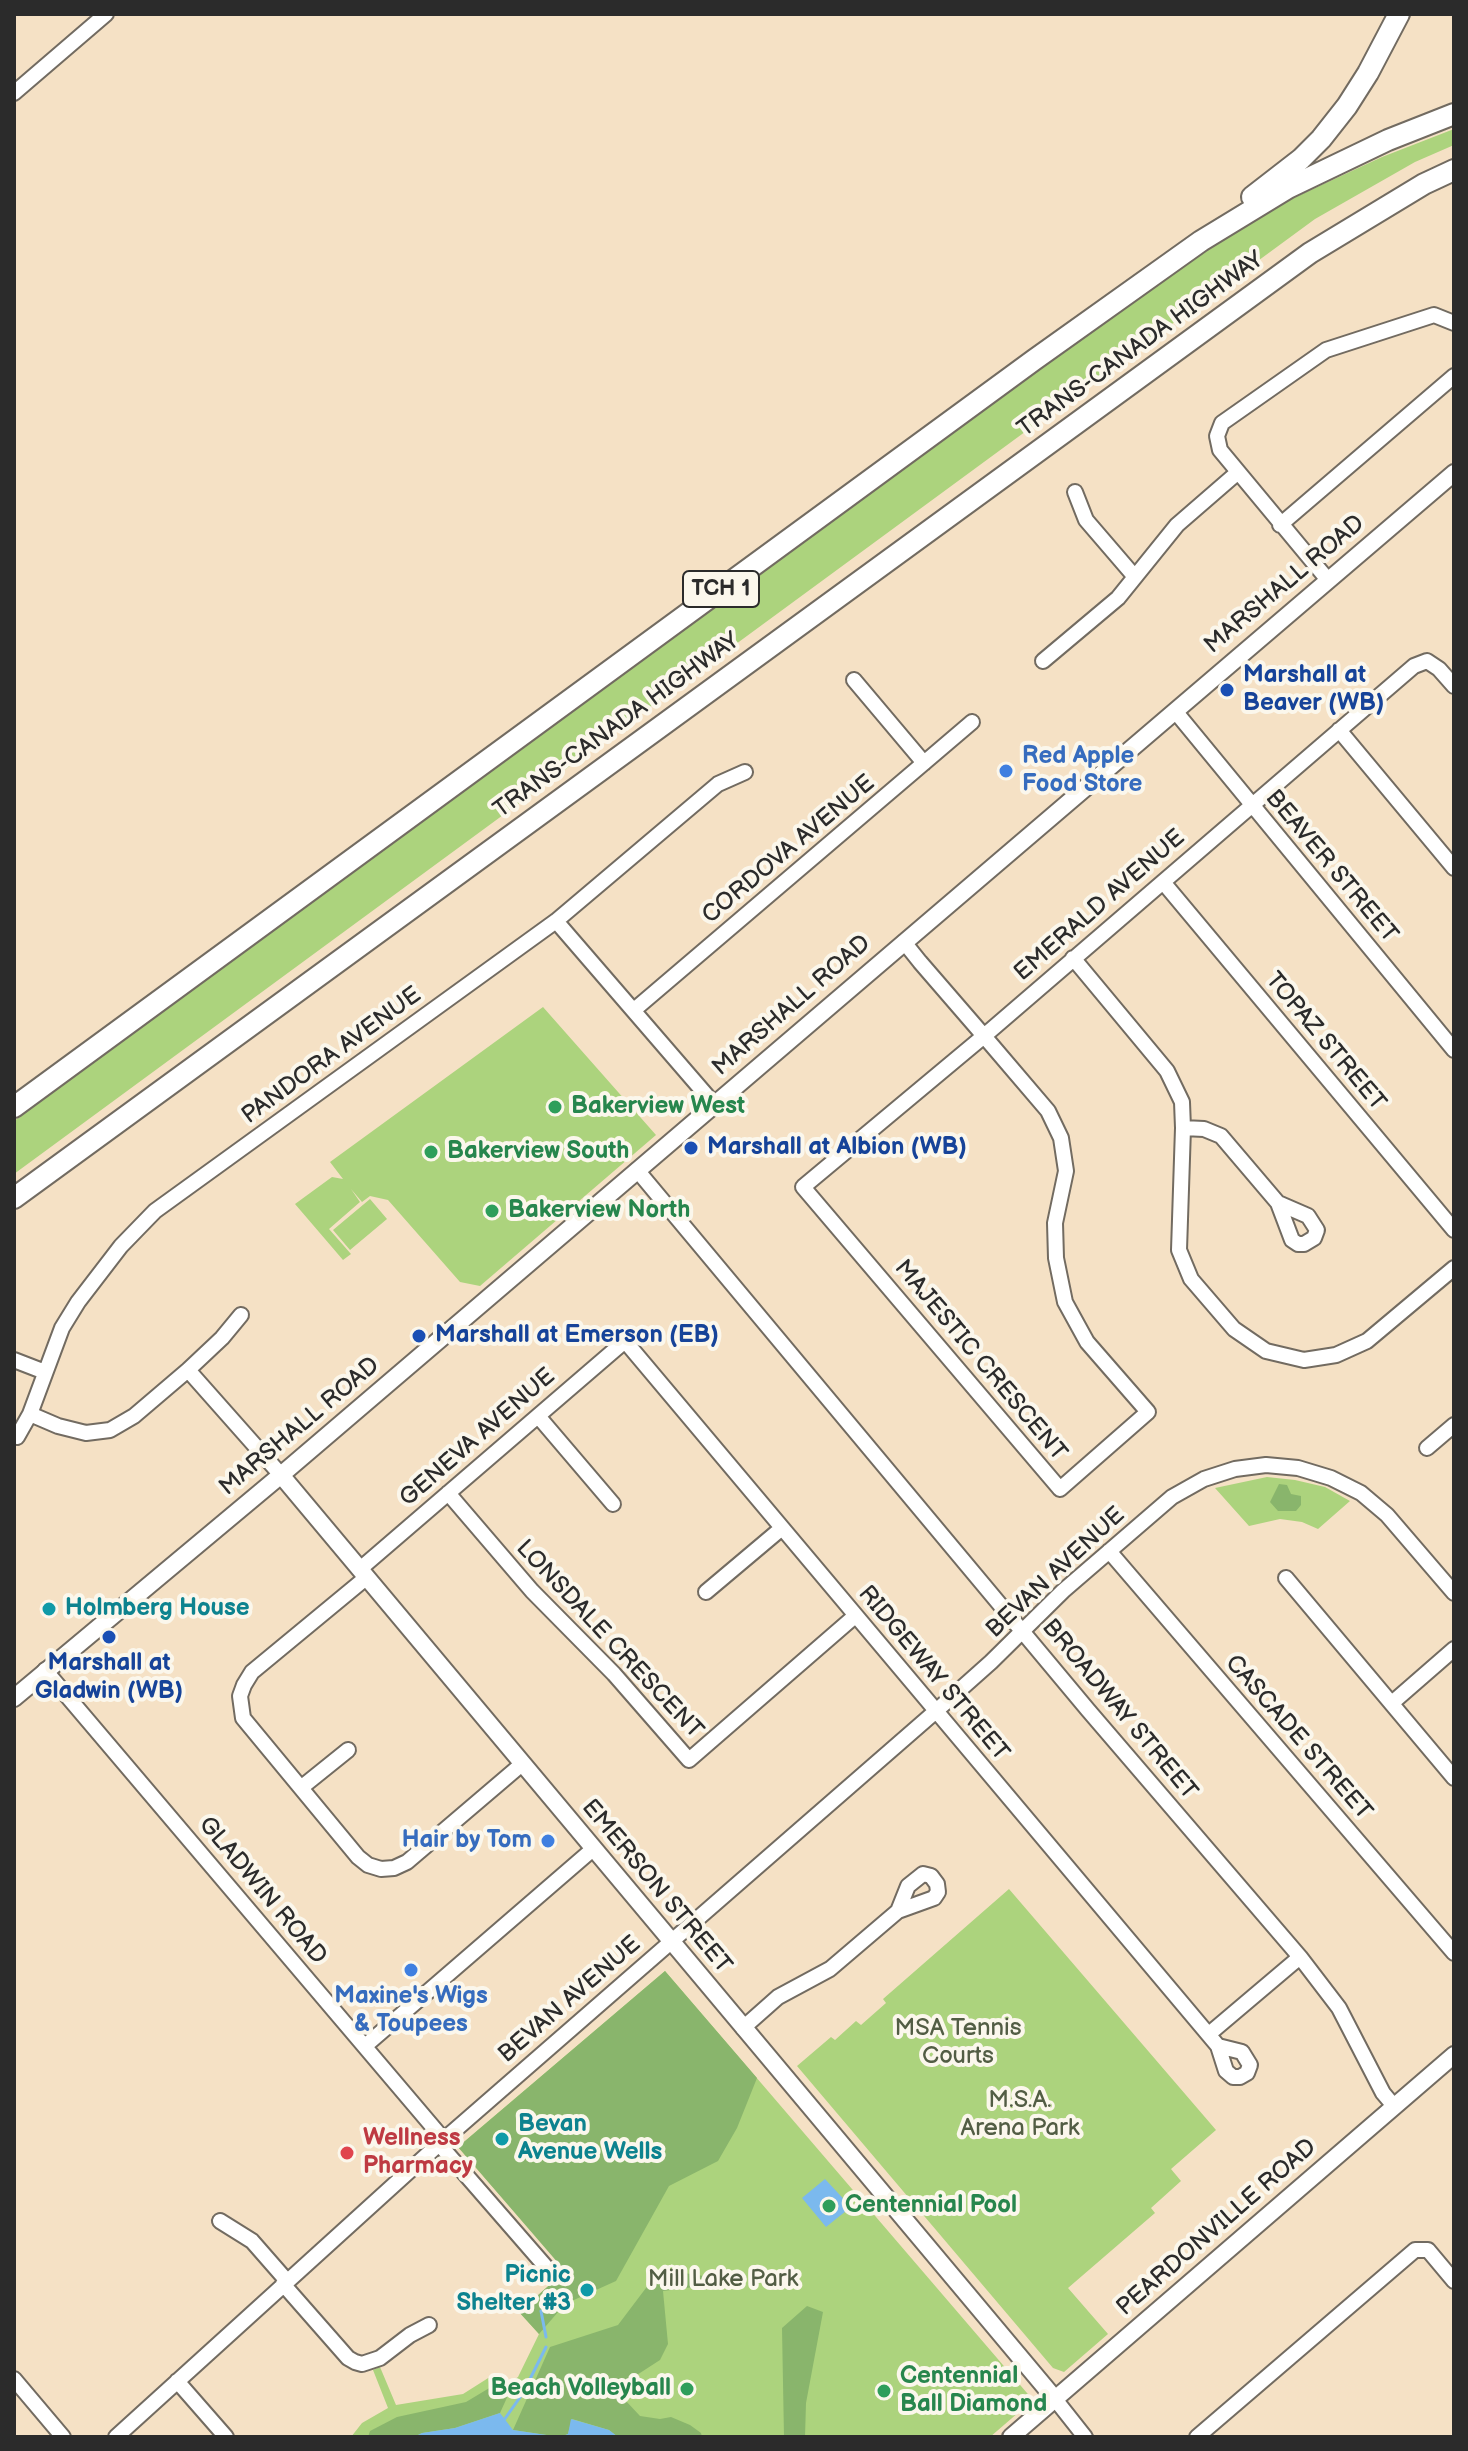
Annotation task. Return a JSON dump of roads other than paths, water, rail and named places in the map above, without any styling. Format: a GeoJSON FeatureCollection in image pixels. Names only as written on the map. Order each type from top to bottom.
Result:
{"type":"FeatureCollection","features":[{"type":"Feature","properties":{"kind":"highway"},"geometry":{"type":"LineString","coordinates":[[1034,360],[1301,159],[1347,106],[1399,14]]}},
{"type":"Feature","properties":{"kind":"highway","name":"TRANS-CANADA HIGHWAY"},"geometry":{"type":"LineString","coordinates":[[14,1107],[1201,241],[1288,188],[1388,140],[1454,114]]}},
{"type":"Feature","properties":{"kind":"highway","name":"TRANS-CANADA HIGHWAY"},"geometry":{"type":"LineString","coordinates":[[14,1198],[1310,253],[1424,184],[1454,170]]}},
{"type":"Feature","properties":{"kind":"main road","name":"MARSHALL ROAD"},"geometry":{"type":"LineString","coordinates":[[14,1698],[281,1475],[1328,580],[1452,479]]}},
{"type":"Feature","properties":{"kind":"main road","name":"EMERSON STREET"},"geometry":{"type":"LineString","coordinates":[[281,1475],[1055,2399]]}},
{"type":"Feature","properties":{"kind":"main road","name":"PEARDONVILLE ROAD"},"geometry":{"type":"LineString","coordinates":[[1011,2437],[1394,2106],[1452,2062]]}},
{"type":"Feature","properties":{"kind":"street"},"geometry":{"type":"LineString","coordinates":[[14,93],[106,14]]}},
{"type":"Feature","properties":{"kind":"street"},"geometry":{"type":"LineString","coordinates":[[1328,580],[1220,450],[1217,436],[1222,423],[1326,350],[1434,315],[1454,323]]}},
{"type":"Feature","properties":{"kind":"street"},"geometry":{"type":"LineString","coordinates":[[1280,525],[1454,376]]}},
{"type":"Feature","properties":{"kind":"street"},"geometry":{"type":"LineString","coordinates":[[1043,661],[1118,598],[1177,525],[1237,473]]}},
{"type":"Feature","properties":{"kind":"street"},"geometry":{"type":"LineString","coordinates":[[1075,492],[1086,520],[1135,577]]}},
{"type":"Feature","properties":{"kind":"street","name":"EMERALD AVENUE"},"geometry":{"type":"LineString","coordinates":[[803,1187],[984,1036],[1414,666],[1427,661],[1454,686]]}},
{"type":"Feature","properties":{"kind":"street"},"geometry":{"type":"LineString","coordinates":[[854,680],[924,763]]}},
{"type":"Feature","properties":{"kind":"street","name":"BEAVER STREET"},"geometry":{"type":"LineString","coordinates":[[1175,711],[1454,1050]]}},
{"type":"Feature","properties":{"kind":"street","name":"CORDOVA AVENUE"},"geometry":{"type":"LineString","coordinates":[[634,1010],[972,722]]}},
{"type":"Feature","properties":{"kind":"street"},"geometry":{"type":"LineString","coordinates":[[1339,730],[1454,868]]}},
{"type":"Feature","properties":{"kind":"street","name":"PANDORA AVENUE"},"geometry":{"type":"LineString","coordinates":[[17,1437],[30,1414],[62,1328],[121,1246],[155,1211],[556,921],[718,784],[745,772]]}},
{"type":"Feature","properties":{"kind":"street","name":"TOPAZ STREET"},"geometry":{"type":"LineString","coordinates":[[1163,882],[1454,1230]]}},
{"type":"Feature","properties":{"kind":"street"},"geometry":{"type":"LineString","coordinates":[[556,921],[714,1104]]}},
{"type":"Feature","properties":{"kind":"street","name":"MAJESTIC CRESCENT"},"geometry":{"type":"LineString","coordinates":[[803,1187],[1060,1489],[1148,1412],[1087,1342],[1065,1302],[1056,1258],[1055,1223],[1066,1171],[1061,1138],[1048,1111],[904,942]]}},
{"type":"Feature","properties":{"kind":"street"},"geometry":{"type":"LineString","coordinates":[[1073,958],[1167,1071],[1182,1102],[1179,1250],[1191,1279],[1234,1329],[1266,1351],[1304,1360],[1336,1355],[1367,1341],[1454,1268]]}},
{"type":"Feature","properties":{"kind":"street"},"geometry":{"type":"LineString","coordinates":[[1183,1128],[1204,1129],[1221,1136],[1278,1203]]}},
{"type":"Feature","properties":{"kind":"street","name":"BROADWAY STREET"},"geometry":{"type":"LineString","coordinates":[[637,1170],[1300,1957],[1339,2008],[1383,2093],[1394,2106]]}},
{"type":"Feature","properties":{"kind":"street"},"geometry":{"type":"LineString","coordinates":[[30,1414],[86,1433],[110,1430],[134,1416],[188,1370],[241,1315]]}},
{"type":"Feature","properties":{"kind":"street","name":"GENEVA AVENUE"},"geometry":{"type":"LineString","coordinates":[[522,1764],[407,1862],[394,1868],[381,1869],[368,1865],[358,1857],[243,1718],[240,1696],[252,1672],[364,1573],[448,1493],[625,1341]]}},
{"type":"Feature","properties":{"kind":"street","name":"RIDGEWAY STREET"},"geometry":{"type":"LineString","coordinates":[[625,1341],[1214,2040],[1300,1957]]}},
{"type":"Feature","properties":{"kind":"street"},"geometry":{"type":"LineString","coordinates":[[14,1360],[45,1372]]}},
{"type":"Feature","properties":{"kind":"street","name":"EMERSON STREET"},"geometry":{"type":"LineString","coordinates":[[188,1370],[281,1475]]}},
{"type":"Feature","properties":{"kind":"street"},"geometry":{"type":"LineString","coordinates":[[538,1416],[613,1504]]}},
{"type":"Feature","properties":{"kind":"street"},"geometry":{"type":"LineString","coordinates":[[1427,1448],[1454,1425]]}},
{"type":"Feature","properties":{"kind":"street","name":"BEVAN AVENUE"},"geometry":{"type":"LineString","coordinates":[[116,2437],[442,2142],[936,1711],[1172,1497],[1204,1479],[1235,1469],[1266,1465],[1298,1468],[1346,1484],[1387,1515],[1454,1593]]}},
{"type":"Feature","properties":{"kind":"street","name":"LONSDALE CRESCENT"},"geometry":{"type":"LineString","coordinates":[[448,1493],[532,1591],[614,1674],[689,1760],[855,1616]]}},
{"type":"Feature","properties":{"kind":"street"},"geometry":{"type":"LineString","coordinates":[[706,1592],[782,1528]]}},
{"type":"Feature","properties":{"kind":"street","name":"CASCADE STREET"},"geometry":{"type":"LineString","coordinates":[[1109,1551],[1454,1953]]}},
{"type":"Feature","properties":{"kind":"street"},"geometry":{"type":"LineString","coordinates":[[1286,1578],[1454,1778]]}},
{"type":"Feature","properties":{"kind":"street"},"geometry":{"type":"LineString","coordinates":[[1392,1703],[1454,1649]]}},
{"type":"Feature","properties":{"kind":"street","name":"GLADWIN ROAD"},"geometry":{"type":"LineString","coordinates":[[45,1670],[365,2046],[546,2267]]}},
{"type":"Feature","properties":{"kind":"street"},"geometry":{"type":"LineString","coordinates":[[302,1787],[348,1750]]}},
{"type":"Feature","properties":{"kind":"street"},"geometry":{"type":"LineString","coordinates":[[365,2046],[593,1849]]}},
{"type":"Feature","properties":{"kind":"street"},"geometry":{"type":"LineString","coordinates":[[743,2028],[778,1997],[830,1969],[898,1911]]}},
{"type":"Feature","properties":{"kind":"street"},"geometry":{"type":"LineString","coordinates":[[220,2221],[252,2241],[348,2358],[355,2362],[362,2364],[380,2358],[429,2325]]}},
{"type":"Feature","properties":{"kind":"street"},"geometry":{"type":"LineString","coordinates":[[1197,2437],[1415,2250],[1428,2250],[1454,2281]]}},
{"type":"Feature","properties":{"kind":"street"},"geometry":{"type":"LineString","coordinates":[[14,2379],[63,2437]]}},
{"type":"Feature","properties":{"kind":"street"},"geometry":{"type":"LineString","coordinates":[[177,2381],[226,2437]]}},
{"type":"Feature","properties":{"kind":"street","name":"EMERSON STREET"},"geometry":{"type":"LineString","coordinates":[[1055,2399],[1085,2437]]}},
{"type":"Feature","properties":{"kind":"water"},"geometry":{"type":"Polygon","coordinates":[[[825,2179],[851,2207],[826,2227],[802,2198],[825,2179]]]}},
{"type":"Feature","properties":{"kind":"water"},"geometry":{"type":"Polygon","coordinates":[[[500,2413],[513,2430],[560,2437],[414,2437],[455,2428],[500,2413]]]}},
{"type":"Feature","properties":{"kind":"water"},"geometry":{"type":"Polygon","coordinates":[[[571,2419],[609,2430],[618,2437],[560,2437],[568,2434],[571,2419]]]}},
{"type":"Feature","properties":{"kind":"waterway"},"geometry":{"type":"LineString","coordinates":[[541,2311],[546,2337]]}},
{"type":"Feature","properties":{"kind":"waterway"},"geometry":{"type":"LineString","coordinates":[[504,2420],[523,2393],[546,2347]]}},
{"type":"Feature","properties":{"kind":"place","name":"Marshall at Beaver (WB)"},"geometry":{"type":"Point","coordinates":[1227,690]}},
{"type":"Feature","properties":{"kind":"place","name":"Red Apple Food Store"},"geometry":{"type":"Point","coordinates":[1006,771]}},
{"type":"Feature","properties":{"kind":"place","name":"Bakerview West"},"geometry":{"type":"Point","coordinates":[555,1107]}},
{"type":"Feature","properties":{"kind":"place","name":"Marshall at Albion (WB)"},"geometry":{"type":"Point","coordinates":[691,1148]}},
{"type":"Feature","properties":{"kind":"place","name":"Bakerview South"},"geometry":{"type":"Point","coordinates":[431,1152]}},
{"type":"Feature","properties":{"kind":"place","name":"Bakerview North"},"geometry":{"type":"Point","coordinates":[492,1211]}},
{"type":"Feature","properties":{"kind":"place","name":"Marshall at Emerson (EB)"},"geometry":{"type":"Point","coordinates":[419,1336]}},
{"type":"Feature","properties":{"kind":"place","name":"Holmberg House"},"geometry":{"type":"Point","coordinates":[49,1609]}},
{"type":"Feature","properties":{"kind":"place","name":"Marshall at Gladwin (WB)"},"geometry":{"type":"Point","coordinates":[109,1637]}},
{"type":"Feature","properties":{"kind":"place","name":"Hair by Tom"},"geometry":{"type":"Point","coordinates":[548,1841]}},
{"type":"Feature","properties":{"kind":"place","name":"Maxine's Wigs & Toupees"},"geometry":{"type":"Point","coordinates":[411,1970]}},
{"type":"Feature","properties":{"kind":"place","name":"Bevan Avenue Wells"},"geometry":{"type":"Point","coordinates":[502,2139]}},
{"type":"Feature","properties":{"kind":"place","name":"Wellness Pharmacy"},"geometry":{"type":"Point","coordinates":[347,2153]}},
{"type":"Feature","properties":{"kind":"place","name":"Centennial Pool"},"geometry":{"type":"Point","coordinates":[829,2206]}},
{"type":"Feature","properties":{"kind":"place","name":"Picnic Shelter #3"},"geometry":{"type":"Point","coordinates":[587,2290]}},
{"type":"Feature","properties":{"kind":"place","name":"Beach Volleyball"},"geometry":{"type":"Point","coordinates":[687,2389]}},
{"type":"Feature","properties":{"kind":"place","name":"Centennial Ball Diamond"},"geometry":{"type":"Point","coordinates":[884,2391]}},
{"type":"Feature","properties":{"kind":"park label","name":"MSA Tennis Courts"},"geometry":{"type":"Point","coordinates":[958,2043]}},
{"type":"Feature","properties":{"kind":"park label","name":"M.S.A. Arena Park"},"geometry":{"type":"Point","coordinates":[1020,2115]}},
{"type":"Feature","properties":{"kind":"park label","name":"Mill Lake Park"},"geometry":{"type":"Point","coordinates":[723,2280]}}]}
